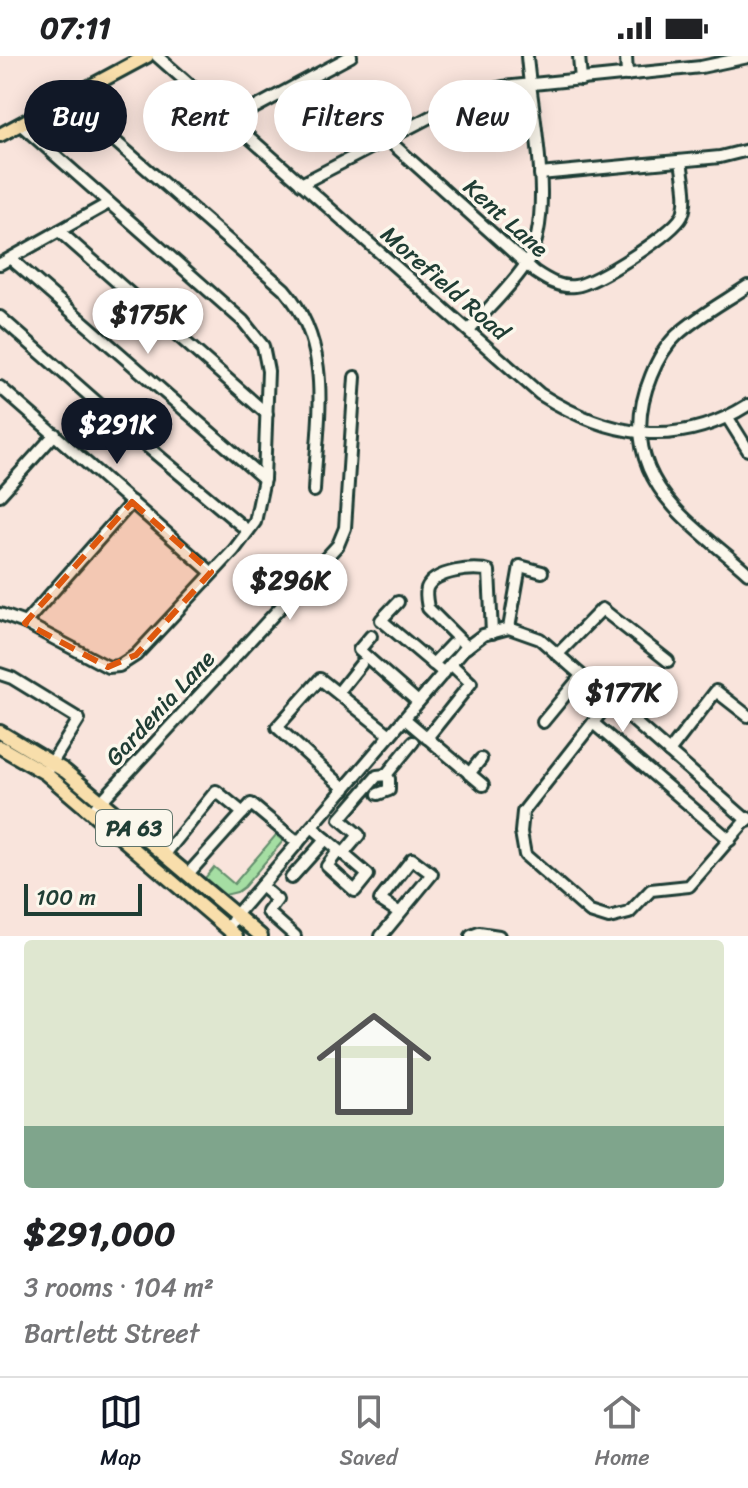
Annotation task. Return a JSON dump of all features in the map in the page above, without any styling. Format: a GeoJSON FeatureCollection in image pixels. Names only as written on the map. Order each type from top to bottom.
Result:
{"type":"FeatureCollection","features":[{"type":"Feature","properties":{"kind":"main road"},"geometry":{"type":"LineString","coordinates":[[102,80],[147,56]]}},
{"type":"Feature","properties":{"kind":"main road"},"geometry":{"type":"LineString","coordinates":[[0,135],[24,122]]}},
{"type":"Feature","properties":{"kind":"main road","name":"PA 63"},"geometry":{"type":"LineString","coordinates":[[0,732],[49,768],[101,800],[261,936]]}},
{"type":"Feature","properties":{"kind":"main road","name":"PA 63"},"geometry":{"type":"LineString","coordinates":[[0,747],[49,768],[93,812],[232,932]]}},
{"type":"Feature","properties":{"kind":"street","name":"Morefield Road"},"geometry":{"type":"LineString","coordinates":[[157,56],[184,80]]}},
{"type":"Feature","properties":{"kind":"street"},"geometry":{"type":"LineString","coordinates":[[258,106],[351,56]]}},
{"type":"Feature","properties":{"kind":"street"},"geometry":{"type":"LineString","coordinates":[[527,56],[529,80]]}},
{"type":"Feature","properties":{"kind":"street"},"geometry":{"type":"LineString","coordinates":[[579,56],[581,80]]}},
{"type":"Feature","properties":{"kind":"street"},"geometry":{"type":"LineString","coordinates":[[626,56],[627,75]]}},
{"type":"Feature","properties":{"kind":"street"},"geometry":{"type":"LineString","coordinates":[[537,84],[701,67],[748,57]]}},
{"type":"Feature","properties":{"kind":"street"},"geometry":{"type":"LineString","coordinates":[[0,614],[25,623],[94,661],[114,667],[136,655],[255,522],[264,479],[267,414],[268,371],[263,346],[243,321],[20,124]]}},
{"type":"Feature","properties":{"kind":"street","name":"Morefield Road"},"geometry":{"type":"LineString","coordinates":[[258,146],[540,394],[567,411],[607,428],[639,433],[685,430],[728,418],[748,405]]}},
{"type":"Feature","properties":{"kind":"street"},"geometry":{"type":"LineString","coordinates":[[469,330],[527,263],[540,230],[537,150]]}},
{"type":"Feature","properties":{"kind":"street"},"geometry":{"type":"LineString","coordinates":[[540,174],[681,161],[748,150]]}},
{"type":"Feature","properties":{"kind":"street"},"geometry":{"type":"LineString","coordinates":[[127,152],[284,289],[302,312],[311,330],[319,364],[314,491]]}},
{"type":"Feature","properties":{"kind":"street"},"geometry":{"type":"LineString","coordinates":[[301,184],[362,152]]}},
{"type":"Feature","properties":{"kind":"street","name":"Kent Lane"},"geometry":{"type":"LineString","coordinates":[[402,152],[549,281],[574,287],[610,271],[659,238],[682,217],[685,198],[681,161]]}},
{"type":"Feature","properties":{"kind":"street"},"geometry":{"type":"LineString","coordinates":[[109,203],[5,261],[264,479]]}},
{"type":"Feature","properties":{"kind":"street"},"geometry":{"type":"LineString","coordinates":[[59,231],[267,414]]}},
{"type":"Feature","properties":{"kind":"street"},"geometry":{"type":"LineString","coordinates":[[748,286],[676,336],[659,357],[642,399],[639,433],[652,477],[674,508],[748,573]]}},
{"type":"Feature","properties":{"kind":"street"},"geometry":{"type":"LineString","coordinates":[[0,317],[248,531]]}},
{"type":"Feature","properties":{"kind":"street","name":"Gardenia Lane"},"geometry":{"type":"LineString","coordinates":[[93,812],[338,545],[345,528],[355,377]]}},
{"type":"Feature","properties":{"kind":"street"},"geometry":{"type":"LineString","coordinates":[[0,387],[211,572]]}},
{"type":"Feature","properties":{"kind":"street"},"geometry":{"type":"LineString","coordinates":[[728,418],[748,450]]}},
{"type":"Feature","properties":{"kind":"street"},"geometry":{"type":"LineString","coordinates":[[0,495],[55,434]]}},
{"type":"Feature","properties":{"kind":"street"},"geometry":{"type":"LineString","coordinates":[[25,623],[132,502]]}},
{"type":"Feature","properties":{"kind":"street"},"geometry":{"type":"LineString","coordinates":[[509,628],[520,566],[542,572]]}},
{"type":"Feature","properties":{"kind":"street"},"geometry":{"type":"LineString","coordinates":[[467,647],[428,608],[427,589],[432,580],[452,572],[480,567],[489,571],[492,633]]}},
{"type":"Feature","properties":{"kind":"street"},"geometry":{"type":"LineString","coordinates":[[398,602],[381,620],[433,664],[447,668],[471,683],[427,738]]}},
{"type":"Feature","properties":{"kind":"street"},"geometry":{"type":"LineString","coordinates":[[557,655],[602,609],[668,661]]}},
{"type":"Feature","properties":{"kind":"street"},"geometry":{"type":"LineString","coordinates":[[232,932],[236,915],[447,668],[483,635],[509,628],[540,639],[748,820],[689,886],[651,890],[629,913],[609,918],[590,912],[525,855],[521,832],[523,812],[610,701]]}},
{"type":"Feature","properties":{"kind":"street"},"geometry":{"type":"LineString","coordinates":[[371,636],[359,650],[418,702]]}},
{"type":"Feature","properties":{"kind":"street"},"geometry":{"type":"LineString","coordinates":[[433,664],[452,644]]}},
{"type":"Feature","properties":{"kind":"street"},"geometry":{"type":"LineString","coordinates":[[338,693],[361,664]]}},
{"type":"Feature","properties":{"kind":"street"},"geometry":{"type":"LineString","coordinates":[[0,674],[12,678],[79,719],[49,768]]}},
{"type":"Feature","properties":{"kind":"street"},"geometry":{"type":"LineString","coordinates":[[543,722],[581,676]]}},
{"type":"Feature","properties":{"kind":"street"},"geometry":{"type":"LineString","coordinates":[[345,789],[277,727],[320,679],[390,735]]}},
{"type":"Feature","properties":{"kind":"street"},"geometry":{"type":"LineString","coordinates":[[669,752],[716,691],[748,716]]}},
{"type":"Feature","properties":{"kind":"street"},"geometry":{"type":"LineString","coordinates":[[405,719],[483,785]]}},
{"type":"Feature","properties":{"kind":"street"},"geometry":{"type":"LineString","coordinates":[[593,723],[730,840]]}},
{"type":"Feature","properties":{"kind":"street"},"geometry":{"type":"LineString","coordinates":[[312,827],[341,852],[359,835],[340,819],[374,787],[377,776],[386,775],[413,742]]}},
{"type":"Feature","properties":{"kind":"street"},"geometry":{"type":"LineString","coordinates":[[469,774],[481,759]]}},
{"type":"Feature","properties":{"kind":"street"},"geometry":{"type":"LineString","coordinates":[[374,787],[389,790],[386,775]]}},
{"type":"Feature","properties":{"kind":"street"},"geometry":{"type":"LineString","coordinates":[[165,854],[216,791],[243,813]]}},
{"type":"Feature","properties":{"kind":"street"},"geometry":{"type":"LineString","coordinates":[[188,874],[251,804],[298,843]]}},
{"type":"Feature","properties":{"kind":"street"},"geometry":{"type":"LineString","coordinates":[[291,878],[326,839]]}},
{"type":"Feature","properties":{"kind":"street"},"geometry":{"type":"LineString","coordinates":[[381,936],[400,913],[432,874],[412,859],[380,900],[400,913]]}},
{"type":"Feature","properties":{"kind":"street"},"geometry":{"type":"LineString","coordinates":[[261,886],[277,900],[268,912],[295,936]]}},
{"type":"Feature","properties":{"kind":"street"},"geometry":{"type":"LineString","coordinates":[[471,936],[486,933],[499,936]]}},
{"type":"Feature","properties":{"kind":"highlighted area"},"geometry":{"type":"Polygon","coordinates":[[[132,502],[211,572],[136,655],[108,667],[25,623],[132,502]]]}},
{"type":"Feature","properties":{"kind":"green space"},"geometry":{"type":"Polygon","coordinates":[[[276,835],[283,841],[237,892],[225,895],[205,878],[214,867],[234,884],[276,835]]]}}]}
